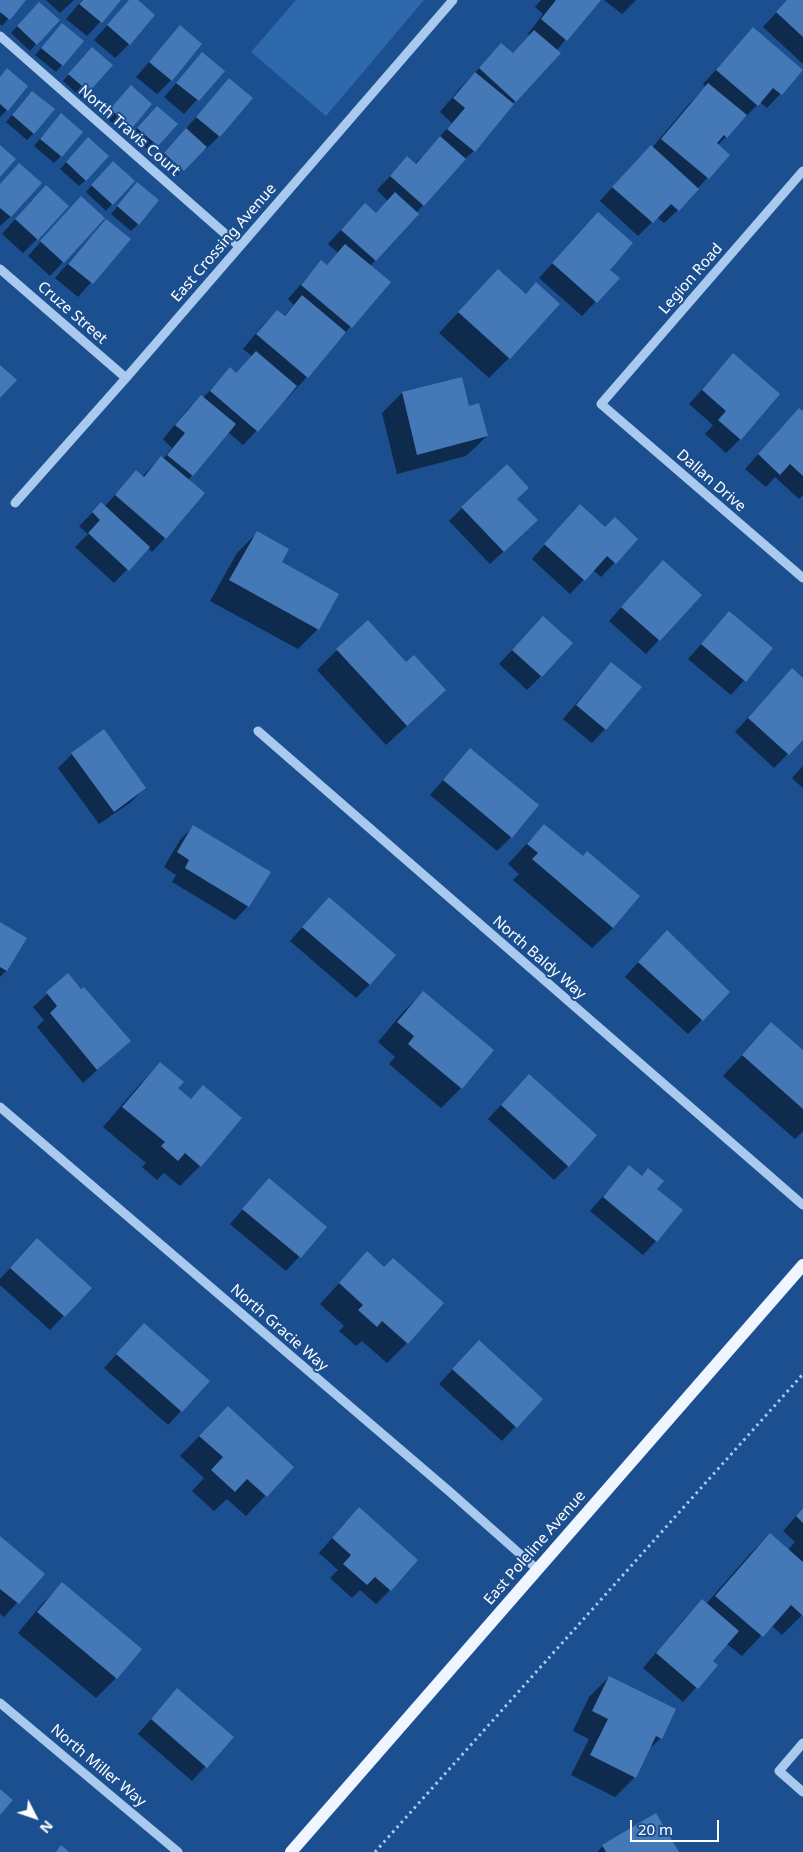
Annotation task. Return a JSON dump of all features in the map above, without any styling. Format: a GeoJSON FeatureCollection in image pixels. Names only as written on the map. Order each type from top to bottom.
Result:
{"type":"FeatureCollection","features":[{"type":"Feature","properties":{"kind":"main road","name":"East Poleline Avenue"},"geometry":{"type":"LineString","coordinates":[[291,1852],[803,1265]]}},
{"type":"Feature","properties":{"kind":"street","name":"East Crossing Avenue"},"geometry":{"type":"LineString","coordinates":[[15,504],[453,0]]}},
{"type":"Feature","properties":{"kind":"street","name":"North Travis Court"},"geometry":{"type":"LineString","coordinates":[[0,36],[240,246]]}},
{"type":"Feature","properties":{"kind":"street","name":"Legion Road"},"geometry":{"type":"LineString","coordinates":[[601,404],[803,171]]}},
{"type":"Feature","properties":{"kind":"street","name":"Cruze Street"},"geometry":{"type":"LineString","coordinates":[[0,269],[126,378]]}},
{"type":"Feature","properties":{"kind":"street","name":"Dallan Drive"},"geometry":{"type":"LineString","coordinates":[[601,404],[803,578]]}},
{"type":"Feature","properties":{"kind":"street","name":"North Baldy Way"},"geometry":{"type":"LineString","coordinates":[[258,731],[803,1205]]}},
{"type":"Feature","properties":{"kind":"street","name":"North Gracie Way"},"geometry":{"type":"LineString","coordinates":[[0,1107],[450,1492],[538,1570]]}},
{"type":"Feature","properties":{"kind":"street","name":"North Miller Way"},"geometry":{"type":"LineString","coordinates":[[0,1702],[178,1852]]}},
{"type":"Feature","properties":{"kind":"street"},"geometry":{"type":"LineString","coordinates":[[803,1743],[779,1771],[803,1792]]}},
{"type":"Feature","properties":{"kind":"path"},"geometry":{"type":"LineString","coordinates":[[375,1852],[803,1374]]}},
{"type":"Feature","properties":{"kind":"shaded area"},"geometry":{"type":"Polygon","coordinates":[[[296,0],[424,0],[326,116],[251,52],[296,0]]]}},
{"type":"Feature","properties":{"kind":"building"},"geometry":{"type":"Polygon","coordinates":[[[0,0],[26,0],[10,20],[0,12],[0,0]]]}},
{"type":"Feature","properties":{"kind":"building"},"geometry":{"type":"Polygon","coordinates":[[[83,0],[121,0],[102,23],[79,4],[83,0]]]}},
{"type":"Feature","properties":{"kind":"building"},"geometry":{"type":"Polygon","coordinates":[[[129,0],[138,0],[155,15],[130,45],[107,25],[129,0]]]}},
{"type":"Feature","properties":{"kind":"building"},"geometry":{"type":"Polygon","coordinates":[[[556,0],[601,0],[567,41],[541,19],[556,0]]]}},
{"type":"Feature","properties":{"kind":"building"},"geometry":{"type":"Polygon","coordinates":[[[787,0],[803,0],[803,37],[776,12],[787,0]]]}},
{"type":"Feature","properties":{"kind":"building"},"geometry":{"type":"Polygon","coordinates":[[[39,2],[60,20],[37,45],[17,26],[39,2]]]}},
{"type":"Feature","properties":{"kind":"building"},"geometry":{"type":"Polygon","coordinates":[[[62,23],[84,41],[63,66],[41,48],[62,23]]]}},
{"type":"Feature","properties":{"kind":"building"},"geometry":{"type":"Polygon","coordinates":[[[180,25],[202,44],[172,81],[149,62],[180,25]]]}},
{"type":"Feature","properties":{"kind":"building"},"geometry":{"type":"Polygon","coordinates":[[[753,27],[803,70],[782,95],[773,88],[758,106],[716,70],[753,27]]]}},
{"type":"Feature","properties":{"kind":"building"},"geometry":{"type":"Polygon","coordinates":[[[534,30],[561,53],[516,102],[479,68],[501,43],[513,53],[534,30]]]}},
{"type":"Feature","properties":{"kind":"building"},"geometry":{"type":"Polygon","coordinates":[[[92,47],[113,65],[89,92],[68,74],[92,47]]]}},
{"type":"Feature","properties":{"kind":"building"},"geometry":{"type":"Polygon","coordinates":[[[202,52],[225,71],[199,101],[176,83],[202,52]]]}},
{"type":"Feature","properties":{"kind":"building"},"geometry":{"type":"Polygon","coordinates":[[[7,68],[28,86],[8,111],[0,104],[0,77],[7,68]]]}},
{"type":"Feature","properties":{"kind":"building"},"geometry":{"type":"Polygon","coordinates":[[[475,72],[514,104],[475,152],[447,129],[465,108],[453,98],[475,72]]]}},
{"type":"Feature","properties":{"kind":"building"},"geometry":{"type":"Polygon","coordinates":[[[229,78],[253,98],[220,137],[196,117],[229,78]]]}},
{"type":"Feature","properties":{"kind":"building"},"geometry":{"type":"Polygon","coordinates":[[[708,83],[747,115],[727,138],[724,135],[717,143],[730,155],[709,179],[661,139],[708,83]]]}},
{"type":"Feature","properties":{"kind":"building"},"geometry":{"type":"Polygon","coordinates":[[[131,85],[152,104],[132,128],[110,109],[131,85]]]}},
{"type":"Feature","properties":{"kind":"building"},"geometry":{"type":"Polygon","coordinates":[[[32,91],[55,109],[34,134],[12,115],[32,91]]]}},
{"type":"Feature","properties":{"kind":"building"},"geometry":{"type":"Polygon","coordinates":[[[157,106],[178,124],[158,146],[137,128],[157,106]]]}},
{"type":"Feature","properties":{"kind":"building"},"geometry":{"type":"Polygon","coordinates":[[[61,113],[83,132],[62,157],[40,139],[61,113]]]}},
{"type":"Feature","properties":{"kind":"building"},"geometry":{"type":"Polygon","coordinates":[[[186,128],[207,147],[184,171],[164,153],[186,128]]]}},
{"type":"Feature","properties":{"kind":"building"},"geometry":{"type":"Polygon","coordinates":[[[440,136],[466,159],[424,206],[390,176],[407,156],[416,164],[440,136]]]}},
{"type":"Feature","properties":{"kind":"building"},"geometry":{"type":"Polygon","coordinates":[[[88,137],[109,156],[86,181],[66,162],[88,137]]]}},
{"type":"Feature","properties":{"kind":"building"},"geometry":{"type":"Polygon","coordinates":[[[0,145],[16,159],[0,177],[0,145]]]}},
{"type":"Feature","properties":{"kind":"building"},"geometry":{"type":"Polygon","coordinates":[[[651,145],[699,189],[679,211],[671,204],[653,223],[612,187],[651,145]]]}},
{"type":"Feature","properties":{"kind":"building"},"geometry":{"type":"Polygon","coordinates":[[[113,161],[135,181],[113,205],[91,185],[113,161]]]}},
{"type":"Feature","properties":{"kind":"building"},"geometry":{"type":"Polygon","coordinates":[[[19,163],[42,183],[11,217],[0,208],[0,184],[19,163]]]}},
{"type":"Feature","properties":{"kind":"building"},"geometry":{"type":"Polygon","coordinates":[[[137,182],[159,200],[139,225],[117,206],[137,182]]]}},
{"type":"Feature","properties":{"kind":"building"},"geometry":{"type":"Polygon","coordinates":[[[46,185],[69,206],[38,240],[15,219],[46,185]]]}},
{"type":"Feature","properties":{"kind":"building"},"geometry":{"type":"Polygon","coordinates":[[[395,192],[419,214],[376,261],[341,230],[365,203],[376,213],[395,192]]]}},
{"type":"Feature","properties":{"kind":"building"},"geometry":{"type":"Polygon","coordinates":[[[81,196],[105,218],[64,263],[40,241],[81,196]]]}},
{"type":"Feature","properties":{"kind":"building"},"geometry":{"type":"Polygon","coordinates":[[[598,212],[633,243],[610,270],[620,278],[597,303],[552,263],[598,212]]]}},
{"type":"Feature","properties":{"kind":"building"},"geometry":{"type":"Polygon","coordinates":[[[106,219],[131,239],[93,284],[68,264],[106,219]]]}},
{"type":"Feature","properties":{"kind":"building"},"geometry":{"type":"Polygon","coordinates":[[[345,244],[391,282],[352,328],[301,285],[321,260],[327,265],[345,244]]]}},
{"type":"Feature","properties":{"kind":"building"},"geometry":{"type":"Polygon","coordinates":[[[498,269],[526,294],[536,282],[560,304],[510,359],[458,312],[498,269]]]}},
{"type":"Feature","properties":{"kind":"building"},"geometry":{"type":"Polygon","coordinates":[[[302,295],[346,332],[308,378],[256,334],[277,310],[285,316],[302,295]]]}},
{"type":"Feature","properties":{"kind":"building"},"geometry":{"type":"Polygon","coordinates":[[[256,351],[297,386],[258,432],[210,391],[230,367],[236,373],[256,351]]]}},
{"type":"Feature","properties":{"kind":"building"},"geometry":{"type":"Polygon","coordinates":[[[733,353],[780,394],[741,440],[718,420],[726,411],[702,390],[733,353]]]}},
{"type":"Feature","properties":{"kind":"building"},"geometry":{"type":"Polygon","coordinates":[[[0,365],[17,380],[0,398],[0,365]]]}},
{"type":"Feature","properties":{"kind":"building"},"geometry":{"type":"Polygon","coordinates":[[[462,377],[469,406],[479,403],[488,436],[417,455],[402,392],[462,377]]]}},
{"type":"Feature","properties":{"kind":"building"},"geometry":{"type":"Polygon","coordinates":[[[201,395],[236,424],[193,476],[167,455],[185,433],[175,425],[201,395]]]}},
{"type":"Feature","properties":{"kind":"building"},"geometry":{"type":"Polygon","coordinates":[[[799,408],[803,411],[803,476],[790,464],[780,475],[758,454],[799,408]]]}},
{"type":"Feature","properties":{"kind":"building"},"geometry":{"type":"Polygon","coordinates":[[[161,456],[205,493],[166,539],[115,495],[136,470],[144,477],[161,456]]]}},
{"type":"Feature","properties":{"kind":"building"},"geometry":{"type":"Polygon","coordinates":[[[507,464],[529,488],[517,499],[538,520],[504,552],[461,507],[507,464]]]}},
{"type":"Feature","properties":{"kind":"building"},"geometry":{"type":"Polygon","coordinates":[[[101,502],[150,547],[129,571],[88,533],[100,520],[92,512],[101,502]]]}},
{"type":"Feature","properties":{"kind":"building"},"geometry":{"type":"Polygon","coordinates":[[[580,504],[605,527],[615,517],[638,539],[616,564],[607,556],[585,581],[544,544],[580,504]]]}},
{"type":"Feature","properties":{"kind":"building"},"geometry":{"type":"Polygon","coordinates":[[[257,531],[289,549],[282,562],[339,594],[319,630],[229,580],[257,531]]]}},
{"type":"Feature","properties":{"kind":"building"},"geometry":{"type":"Polygon","coordinates":[[[663,560],[702,595],[660,641],[621,607],[663,560]]]}},
{"type":"Feature","properties":{"kind":"building"},"geometry":{"type":"Polygon","coordinates":[[[729,611],[773,648],[746,682],[701,644],[729,611]]]}},
{"type":"Feature","properties":{"kind":"building"},"geometry":{"type":"Polygon","coordinates":[[[543,616],[573,643],[542,677],[512,650],[543,616]]]}},
{"type":"Feature","properties":{"kind":"building"},"geometry":{"type":"Polygon","coordinates":[[[368,620],[406,662],[414,655],[446,690],[407,726],[336,649],[368,620]]]}},
{"type":"Feature","properties":{"kind":"building"},"geometry":{"type":"Polygon","coordinates":[[[611,662],[642,687],[606,730],[576,705],[611,662]]]}},
{"type":"Feature","properties":{"kind":"building"},"geometry":{"type":"Polygon","coordinates":[[[792,668],[803,678],[803,740],[789,755],[748,718],[792,668]]]}},
{"type":"Feature","properties":{"kind":"building"},"geometry":{"type":"Polygon","coordinates":[[[104,729],[146,788],[114,812],[71,753],[104,729]]]}},
{"type":"Feature","properties":{"kind":"building"},"geometry":{"type":"Polygon","coordinates":[[[470,748],[539,805],[512,838],[443,780],[470,748]]]}},
{"type":"Feature","properties":{"kind":"building"},"geometry":{"type":"Polygon","coordinates":[[[544,824],[583,856],[587,851],[640,896],[613,928],[532,859],[538,853],[527,844],[544,824]]]}},
{"type":"Feature","properties":{"kind":"building"},"geometry":{"type":"Polygon","coordinates":[[[193,825],[271,872],[249,907],[185,868],[189,860],[177,852],[193,825]]]}},
{"type":"Feature","properties":{"kind":"building"},"geometry":{"type":"Polygon","coordinates":[[[329,897],[396,955],[370,985],[302,927],[329,897]]]}},
{"type":"Feature","properties":{"kind":"building"},"geometry":{"type":"Polygon","coordinates":[[[0,922],[27,938],[7,971],[0,967],[0,922]]]}},
{"type":"Feature","properties":{"kind":"building"},"geometry":{"type":"Polygon","coordinates":[[[667,930],[730,992],[703,1021],[638,962],[667,930]]]}},
{"type":"Feature","properties":{"kind":"building"},"geometry":{"type":"Polygon","coordinates":[[[68,973],[81,989],[84,987],[131,1041],[97,1070],[50,1013],[57,1006],[46,992],[68,973]]]}},
{"type":"Feature","properties":{"kind":"building"},"geometry":{"type":"Polygon","coordinates":[[[423,991],[494,1050],[462,1089],[408,1044],[414,1036],[397,1022],[423,991]]]}},
{"type":"Feature","properties":{"kind":"building"},"geometry":{"type":"Polygon","coordinates":[[[771,1022],[803,1050],[803,1109],[742,1055],[771,1022]]]}},
{"type":"Feature","properties":{"kind":"building"},"geometry":{"type":"Polygon","coordinates":[[[160,1062],[184,1082],[178,1088],[191,1099],[203,1085],[242,1118],[201,1167],[185,1153],[178,1161],[161,1146],[165,1142],[122,1107],[160,1062]]]}},
{"type":"Feature","properties":{"kind":"building"},"geometry":{"type":"Polygon","coordinates":[[[529,1074],[597,1135],[569,1167],[501,1105],[529,1074]]]}},
{"type":"Feature","properties":{"kind":"building"},"geometry":{"type":"Polygon","coordinates":[[[629,1165],[642,1176],[648,1168],[664,1181],[657,1189],[683,1210],[657,1242],[603,1197],[629,1165]]]}},
{"type":"Feature","properties":{"kind":"building"},"geometry":{"type":"Polygon","coordinates":[[[269,1178],[327,1227],[301,1258],[242,1209],[269,1178]]]}},
{"type":"Feature","properties":{"kind":"building"},"geometry":{"type":"Polygon","coordinates":[[[37,1238],[92,1288],[65,1317],[10,1268],[37,1238]]]}},
{"type":"Feature","properties":{"kind":"building"},"geometry":{"type":"Polygon","coordinates":[[[367,1251],[384,1267],[393,1258],[444,1303],[408,1344],[382,1321],[377,1327],[358,1310],[363,1305],[339,1283],[367,1251]]]}},
{"type":"Feature","properties":{"kind":"building"},"geometry":{"type":"Polygon","coordinates":[[[144,1323],[210,1381],[182,1412],[116,1354],[144,1323]]]}},
{"type":"Feature","properties":{"kind":"building"},"geometry":{"type":"Polygon","coordinates":[[[479,1340],[543,1399],[517,1428],[452,1369],[479,1340]]]}},
{"type":"Feature","properties":{"kind":"building"},"geometry":{"type":"Polygon","coordinates":[[[228,1406],[294,1467],[267,1497],[247,1479],[235,1492],[211,1470],[223,1457],[199,1436],[228,1406]]]}},
{"type":"Feature","properties":{"kind":"building"},"geometry":{"type":"Polygon","coordinates":[[[359,1507],[418,1560],[391,1591],[375,1577],[367,1585],[343,1564],[351,1555],[332,1538],[359,1507]]]}},
{"type":"Feature","properties":{"kind":"building"},"geometry":{"type":"Polygon","coordinates":[[[803,1508],[803,1523],[796,1516],[803,1508]]]}},
{"type":"Feature","properties":{"kind":"building"},"geometry":{"type":"Polygon","coordinates":[[[770,1533],[803,1562],[803,1616],[791,1605],[763,1637],[715,1596],[770,1533]]]}},
{"type":"Feature","properties":{"kind":"building"},"geometry":{"type":"Polygon","coordinates":[[[0,1536],[45,1574],[19,1604],[0,1589],[0,1536]]]}},
{"type":"Feature","properties":{"kind":"building"},"geometry":{"type":"Polygon","coordinates":[[[62,1582],[142,1649],[117,1679],[37,1612],[62,1582]]]}},
{"type":"Feature","properties":{"kind":"building"},"geometry":{"type":"Polygon","coordinates":[[[702,1599],[739,1631],[713,1661],[718,1665],[698,1689],[656,1653],[702,1599]]]}},
{"type":"Feature","properties":{"kind":"building"},"geometry":{"type":"Polygon","coordinates":[[[609,1676],[676,1709],[662,1739],[656,1736],[636,1778],[590,1755],[608,1719],[592,1711],[609,1676]]]}},
{"type":"Feature","properties":{"kind":"building"},"geometry":{"type":"Polygon","coordinates":[[[177,1688],[234,1737],[207,1768],[151,1719],[177,1688]]]}},
{"type":"Feature","properties":{"kind":"building"},"geometry":{"type":"Polygon","coordinates":[[[0,1789],[13,1800],[0,1815],[0,1789]]]}},
{"type":"Feature","properties":{"kind":"building"},"geometry":{"type":"Polygon","coordinates":[[[656,1813],[679,1852],[606,1852],[602,1845],[656,1813]]]}},
{"type":"Feature","properties":{"kind":"building"},"geometry":{"type":"Polygon","coordinates":[[[61,1845],[69,1852],[56,1852],[61,1845]]]}}]}
